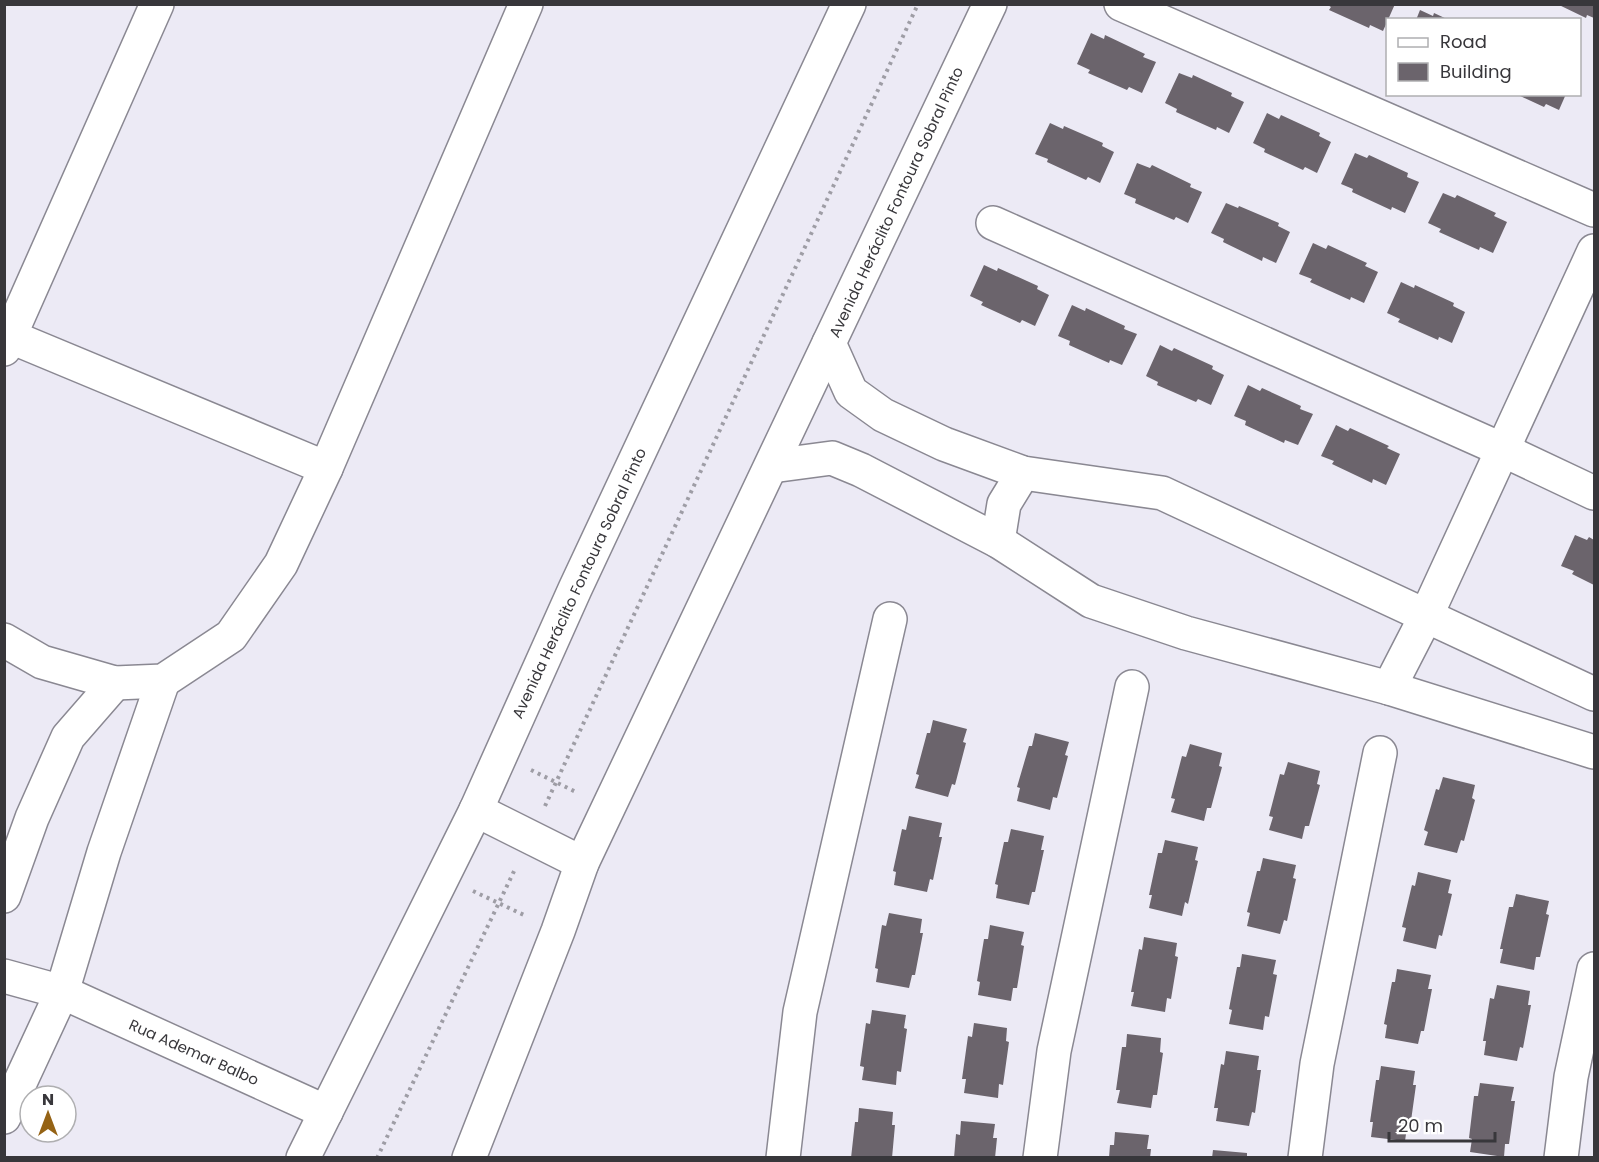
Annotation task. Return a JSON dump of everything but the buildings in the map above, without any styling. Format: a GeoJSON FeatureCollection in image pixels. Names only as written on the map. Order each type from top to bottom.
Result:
{"type":"FeatureCollection","features":[{"type":"Feature","properties":{"kind":"street"},"geometry":{"type":"LineString","coordinates":[[157,4],[6,340],[326,468]]}},
{"type":"Feature","properties":{"kind":"street"},"geometry":{"type":"LineString","coordinates":[[4,640],[42,662],[115,683],[163,681],[231,636],[281,564],[326,468],[526,4]]}},
{"type":"Feature","properties":{"kind":"street","name":"Avenida Heráclito Fontoura Sobral Pinto"},"geometry":{"type":"LineString","coordinates":[[303,1158],[476,810],[575,589],[849,4]]}},
{"type":"Feature","properties":{"kind":"street","name":"Avenida Heráclito Fontoura Sobral Pinto"},"geometry":{"type":"LineString","coordinates":[[469,1158],[558,931],[582,863],[990,4]]}},
{"type":"Feature","properties":{"kind":"street"},"geometry":{"type":"LineString","coordinates":[[1121,4],[1594,210]]}},
{"type":"Feature","properties":{"kind":"street"},"geometry":{"type":"LineString","coordinates":[[993,223],[1503,450],[1594,493]]}},
{"type":"Feature","properties":{"kind":"street"},"geometry":{"type":"LineString","coordinates":[[1389,688],[1426,616],[1594,251]]}},
{"type":"Feature","properties":{"kind":"street"},"geometry":{"type":"LineString","coordinates":[[829,343],[851,392],[883,415],[944,444],[1023,473],[1162,493],[1594,694]]}},
{"type":"Feature","properties":{"kind":"street"},"geometry":{"type":"LineString","coordinates":[[772,466],[832,458],[861,470],[998,541],[1091,601],[1186,633],[1389,688],[1594,752]]}},
{"type":"Feature","properties":{"kind":"street"},"geometry":{"type":"LineString","coordinates":[[998,541],[1004,504],[1023,473]]}},
{"type":"Feature","properties":{"kind":"street"},"geometry":{"type":"LineString","coordinates":[[783,1158],[800,1012],[890,619]]}},
{"type":"Feature","properties":{"kind":"street"},"geometry":{"type":"LineString","coordinates":[[4,1117],[62,992],[104,852],[163,681]]}},
{"type":"Feature","properties":{"kind":"street"},"geometry":{"type":"LineString","coordinates":[[4,896],[32,818],[68,737],[115,683]]}},
{"type":"Feature","properties":{"kind":"street"},"geometry":{"type":"LineString","coordinates":[[1040,1158],[1054,1051],[1132,687]]}},
{"type":"Feature","properties":{"kind":"street"},"geometry":{"type":"LineString","coordinates":[[1305,1158],[1317,1064],[1380,753]]}},
{"type":"Feature","properties":{"kind":"street"},"geometry":{"type":"LineString","coordinates":[[476,810],[582,863]]}},
{"type":"Feature","properties":{"kind":"street"},"geometry":{"type":"LineString","coordinates":[[1561,1158],[1571,1077],[1594,969]]}},
{"type":"Feature","properties":{"kind":"street","name":"Rua Ademar Balbo"},"geometry":{"type":"LineString","coordinates":[[4,976],[62,992],[326,1112]]}},
{"type":"Feature","properties":{"kind":"path"},"geometry":{"type":"LineString","coordinates":[[377,1158],[531,837],[918,4]]}},
{"type":"Feature","properties":{"kind":"path"},"geometry":{"type":"LineString","coordinates":[[501,755],[608,808]]}},
{"type":"Feature","properties":{"kind":"path"},"geometry":{"type":"LineString","coordinates":[[442,877],[558,931]]}}]}
